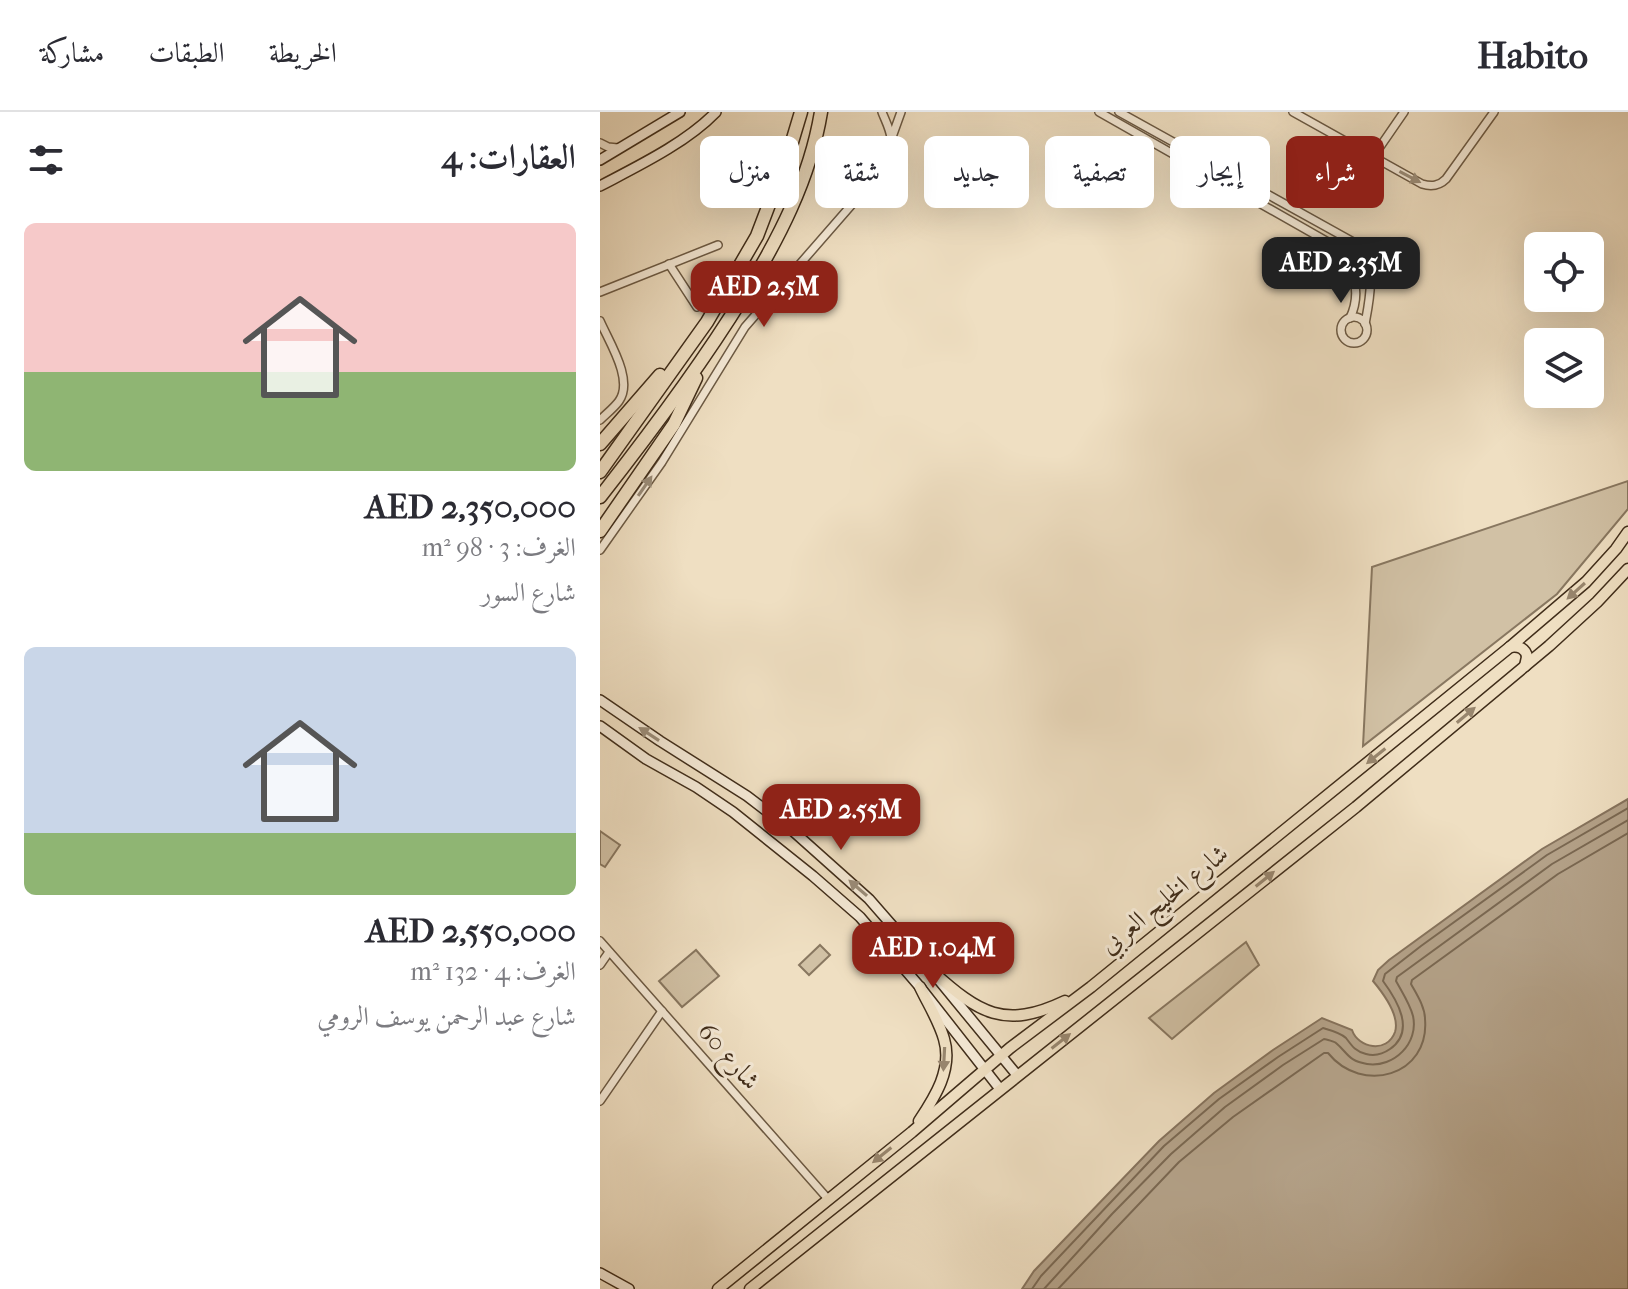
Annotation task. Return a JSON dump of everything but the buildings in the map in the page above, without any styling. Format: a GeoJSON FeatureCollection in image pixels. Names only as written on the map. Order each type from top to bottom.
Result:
{"type":"FeatureCollection","features":[{"type":"Feature","properties":{"kind":"highway"},"geometry":{"type":"LineString","coordinates":[[600,472],[707,322],[757,236],[801,112]]}},
{"type":"Feature","properties":{"kind":"highway"},"geometry":{"type":"LineString","coordinates":[[600,497],[703,359],[760,268],[783,225],[807,167],[821,112]]}},
{"type":"Feature","properties":{"kind":"highway"},"geometry":{"type":"LineString","coordinates":[[600,444],[707,322]]}},
{"type":"Feature","properties":{"kind":"highway"},"geometry":{"type":"LineString","coordinates":[[600,531],[674,424],[703,359]]}},
{"type":"Feature","properties":{"kind":"main road"},"geometry":{"type":"LineString","coordinates":[[600,160],[680,112]]}},
{"type":"Feature","properties":{"kind":"main road"},"geometry":{"type":"LineString","coordinates":[[600,186],[695,130],[716,112]]}},
{"type":"Feature","properties":{"kind":"main road","name":"شارع الخليج العربي"},"geometry":{"type":"LineString","coordinates":[[718,1287],[1510,647],[1586,582],[1628,532]]}},
{"type":"Feature","properties":{"kind":"main road","name":"شارع الخليج العربي"},"geometry":{"type":"LineString","coordinates":[[753,1286],[1356,807],[1525,666],[1587,611],[1628,569]]}},
{"type":"Feature","properties":{"kind":"main road"},"geometry":{"type":"LineString","coordinates":[[1510,647],[1524,650],[1527,657],[1525,666]]}},
{"type":"Feature","properties":{"kind":"main road"},"geometry":{"type":"LineString","coordinates":[[600,700],[747,796],[794,832],[869,899],[1017,1075]]}},
{"type":"Feature","properties":{"kind":"main road"},"geometry":{"type":"LineString","coordinates":[[600,726],[646,759],[733,812],[860,917],[1000,1089]]}},
{"type":"Feature","properties":{"kind":"main road"},"geometry":{"type":"LineString","coordinates":[[909,974],[913,978],[923,977],[927,970],[924,962]]}},
{"type":"Feature","properties":{"kind":"main road"},"geometry":{"type":"LineString","coordinates":[[933,972],[971,1003],[1005,1016],[1044,1010],[1091,987]]}},
{"type":"Feature","properties":{"kind":"main road"},"geometry":{"type":"LineString","coordinates":[[912,1132],[938,1090],[947,1054],[944,1038],[920,987]]}},
{"type":"Feature","properties":{"kind":"main road"},"geometry":{"type":"LineString","coordinates":[[753,1286],[801,1242],[799,1232],[787,1231]]}},
{"type":"Feature","properties":{"kind":"main road"},"geometry":{"type":"LineString","coordinates":[[600,1273],[629,1289]]}},
{"type":"Feature","properties":{"kind":"street"},"geometry":{"type":"LineString","coordinates":[[882,112],[890,136]]}},
{"type":"Feature","properties":{"kind":"street"},"geometry":{"type":"LineString","coordinates":[[892,136],[901,112]]}},
{"type":"Feature","properties":{"kind":"street"},"geometry":{"type":"LineString","coordinates":[[1099,112],[1335,246],[1353,276],[1356,303],[1341,329],[1343,337],[1350,342],[1364,338],[1370,300],[1369,265],[1357,244],[1119,112]]}},
{"type":"Feature","properties":{"kind":"street"},"geometry":{"type":"LineString","coordinates":[[1293,112],[1336,136]]}},
{"type":"Feature","properties":{"kind":"street"},"geometry":{"type":"LineString","coordinates":[[1384,141],[1404,112]]}},
{"type":"Feature","properties":{"kind":"street"},"geometry":{"type":"LineString","coordinates":[[1384,163],[1422,184],[1436,185],[1446,179],[1494,112]]}},
{"type":"Feature","properties":{"kind":"street"},"geometry":{"type":"LineString","coordinates":[[600,143],[620,148]]}},
{"type":"Feature","properties":{"kind":"street"},"geometry":{"type":"LineString","coordinates":[[600,550],[662,462],[745,327],[849,208]]}},
{"type":"Feature","properties":{"kind":"street"},"geometry":{"type":"LineString","coordinates":[[600,292],[718,245]]}},
{"type":"Feature","properties":{"kind":"street"},"geometry":{"type":"LineString","coordinates":[[669,264],[697,307]]}},
{"type":"Feature","properties":{"kind":"street"},"geometry":{"type":"LineString","coordinates":[[1350,318],[1359,319],[1365,324]]}},
{"type":"Feature","properties":{"kind":"street"},"geometry":{"type":"LineString","coordinates":[[600,321],[625,382],[620,400],[600,420]]}},
{"type":"Feature","properties":{"kind":"street","name":"شارع 60"},"geometry":{"type":"LineString","coordinates":[[600,941],[828,1199]]}},
{"type":"Feature","properties":{"kind":"street"},"geometry":{"type":"LineString","coordinates":[[600,965],[609,952]]}},
{"type":"Feature","properties":{"kind":"street"},"geometry":{"type":"LineString","coordinates":[[600,1101],[662,1011]]}},
{"type":"Feature","properties":{"kind":"shaded area"},"geometry":{"type":"Polygon","coordinates":[[[1628,481],[1628,509],[1557,594],[1363,746],[1372,567],[1628,481]]]}},
{"type":"Feature","properties":{"kind":"shaded area"},"geometry":{"type":"Polygon","coordinates":[[[600,831],[620,845],[605,867],[600,864],[600,831]]]}},
{"type":"Feature","properties":{"kind":"shaded area"},"geometry":{"type":"Polygon","coordinates":[[[1246,942],[1259,965],[1172,1039],[1149,1018],[1246,942]]]}},
{"type":"Feature","properties":{"kind":"shaded area"},"geometry":{"type":"Polygon","coordinates":[[[820,945],[830,955],[809,975],[799,965],[820,945]]]}},
{"type":"Feature","properties":{"kind":"shaded area"},"geometry":{"type":"Polygon","coordinates":[[[696,950],[719,976],[682,1007],[659,981],[696,950]]]}},
{"type":"Feature","properties":{"kind":"water"},"geometry":{"type":"Polygon","coordinates":[[[1628,799],[1628,1289],[1022,1289],[1034,1271],[1159,1141],[1214,1093],[1273,1050],[1322,1018],[1352,1030],[1366,1044],[1386,1044],[1396,1026],[1390,1005],[1373,981],[1378,970],[1542,849],[1628,799]]]}}]}
